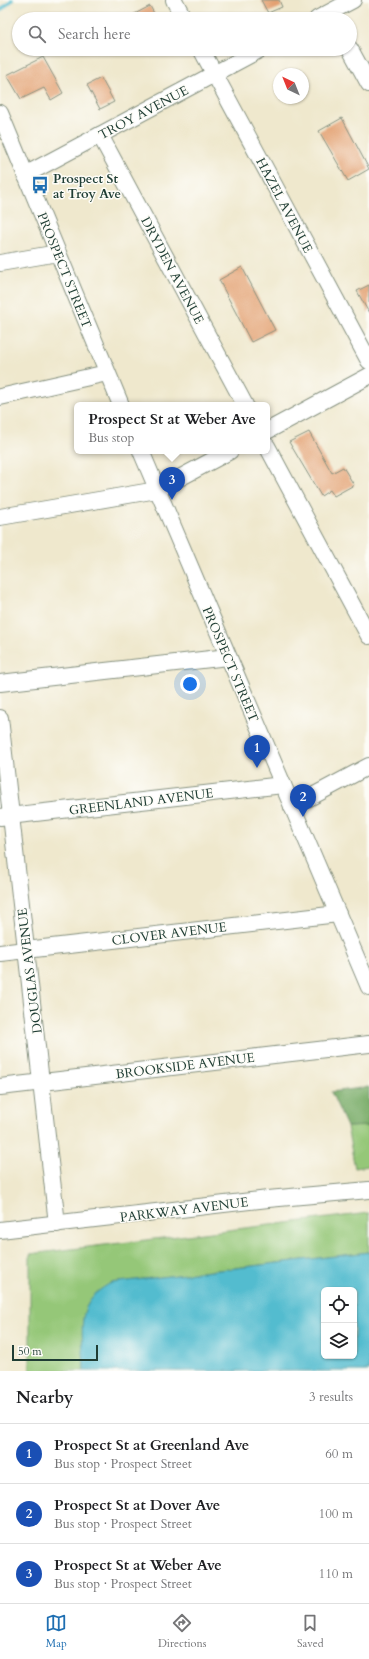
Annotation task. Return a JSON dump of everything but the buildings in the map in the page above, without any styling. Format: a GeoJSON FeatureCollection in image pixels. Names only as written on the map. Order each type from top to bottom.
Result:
{"type":"FeatureCollection","features":[{"type":"Feature","properties":{"kind":"street"},"geometry":{"type":"LineString","coordinates":[[174,0],[180,12]]}},
{"type":"Feature","properties":{"kind":"street"},"geometry":{"type":"LineString","coordinates":[[328,12],[353,0]]}},
{"type":"Feature","properties":{"kind":"street","name":"HAZEL AVENUE"},"geometry":{"type":"LineString","coordinates":[[205,56],[369,361]]}},
{"type":"Feature","properties":{"kind":"street","name":"TROY AVENUE"},"geometry":{"type":"LineString","coordinates":[[26,175],[248,56]]}},
{"type":"Feature","properties":{"kind":"street"},"geometry":{"type":"LineString","coordinates":[[354,56],[369,84]]}},
{"type":"Feature","properties":{"kind":"street","name":"PROSPECT STREET"},"geometry":{"type":"LineString","coordinates":[[0,113],[7,148],[26,175],[120,402]]}},
{"type":"Feature","properties":{"kind":"street","name":"DRYDEN AVENUE"},"geometry":{"type":"LineString","coordinates":[[100,135],[243,402]]}},
{"type":"Feature","properties":{"kind":"street"},"geometry":{"type":"LineString","coordinates":[[0,263],[58,254]]}},
{"type":"Feature","properties":{"kind":"street"},"geometry":{"type":"LineString","coordinates":[[0,397],[107,373]]}},
{"type":"Feature","properties":{"kind":"street"},"geometry":{"type":"LineString","coordinates":[[270,429],[369,376]]}},
{"type":"Feature","properties":{"kind":"street"},"geometry":{"type":"LineString","coordinates":[[270,452],[369,636]]}},
{"type":"Feature","properties":{"kind":"street","name":"PROSPECT STREET"},"geometry":{"type":"LineString","coordinates":[[142,454],[369,987]]}},
{"type":"Feature","properties":{"kind":"street"},"geometry":{"type":"LineString","coordinates":[[0,517],[157,490],[224,454]]}},
{"type":"Feature","properties":{"kind":"street"},"geometry":{"type":"LineString","coordinates":[[0,683],[228,658]]}},
{"type":"Feature","properties":{"kind":"street","name":"DOUGLAS AVENUE"},"geometry":{"type":"LineString","coordinates":[[0,718],[6,817],[26,950],[57,1224]]}},
{"type":"Feature","properties":{"kind":"street"},"geometry":{"type":"LineString","coordinates":[[292,807],[369,766]]}},
{"type":"Feature","properties":{"kind":"street","name":"GREENLAND AVENUE"},"geometry":{"type":"LineString","coordinates":[[6,817],[283,785]]}},
{"type":"Feature","properties":{"kind":"street","name":"CLOVER AVENUE"},"geometry":{"type":"LineString","coordinates":[[0,953],[338,914]]}},
{"type":"Feature","properties":{"kind":"street","name":"BROOKSIDE AVENUE"},"geometry":{"type":"LineString","coordinates":[[0,1087],[369,1044]]}},
{"type":"Feature","properties":{"kind":"street","name":"PARKWAY AVENUE"},"geometry":{"type":"LineString","coordinates":[[0,1230],[239,1202],[369,1190]]}},
{"type":"Feature","properties":{"kind":"green space"},"geometry":{"type":"Polygon","coordinates":[[[369,1087],[369,1126],[347,1127],[331,1092],[369,1087]]]}},
{"type":"Feature","properties":{"kind":"green space"},"geometry":{"type":"Polygon","coordinates":[[[369,1126],[369,1166],[355,1168],[347,1127],[369,1126]]]}},
{"type":"Feature","properties":{"kind":"green space"},"geometry":{"type":"Polygon","coordinates":[[[369,1213],[369,1252],[111,1283],[88,1303],[83,1319],[84,1371],[30,1371],[30,1254],[369,1213]]]}},
{"type":"Feature","properties":{"kind":"water"},"geometry":{"type":"Polygon","coordinates":[[[369,1252],[369,1371],[84,1371],[82,1336],[83,1318],[88,1303],[101,1289],[111,1283],[369,1252]]]}},
{"type":"Feature","properties":{"kind":"waterway"},"geometry":{"type":"LineString","coordinates":[[0,11],[12,0]]}},
{"type":"Feature","properties":{"kind":"place","name":"Prospect St at Troy Ave"},"geometry":{"type":"Point","coordinates":[40,185]}},
{"type":"Feature","properties":{"kind":"place","name":"Prospect St at Weber Ave"},"geometry":{"type":"Point","coordinates":[172,500]}},
{"type":"Feature","properties":{"kind":"place","name":"Prospect St at Greenland Ave"},"geometry":{"type":"Point","coordinates":[257,768]}},
{"type":"Feature","properties":{"kind":"place","name":"Prospect St at Dover Ave"},"geometry":{"type":"Point","coordinates":[303,817]}}]}
